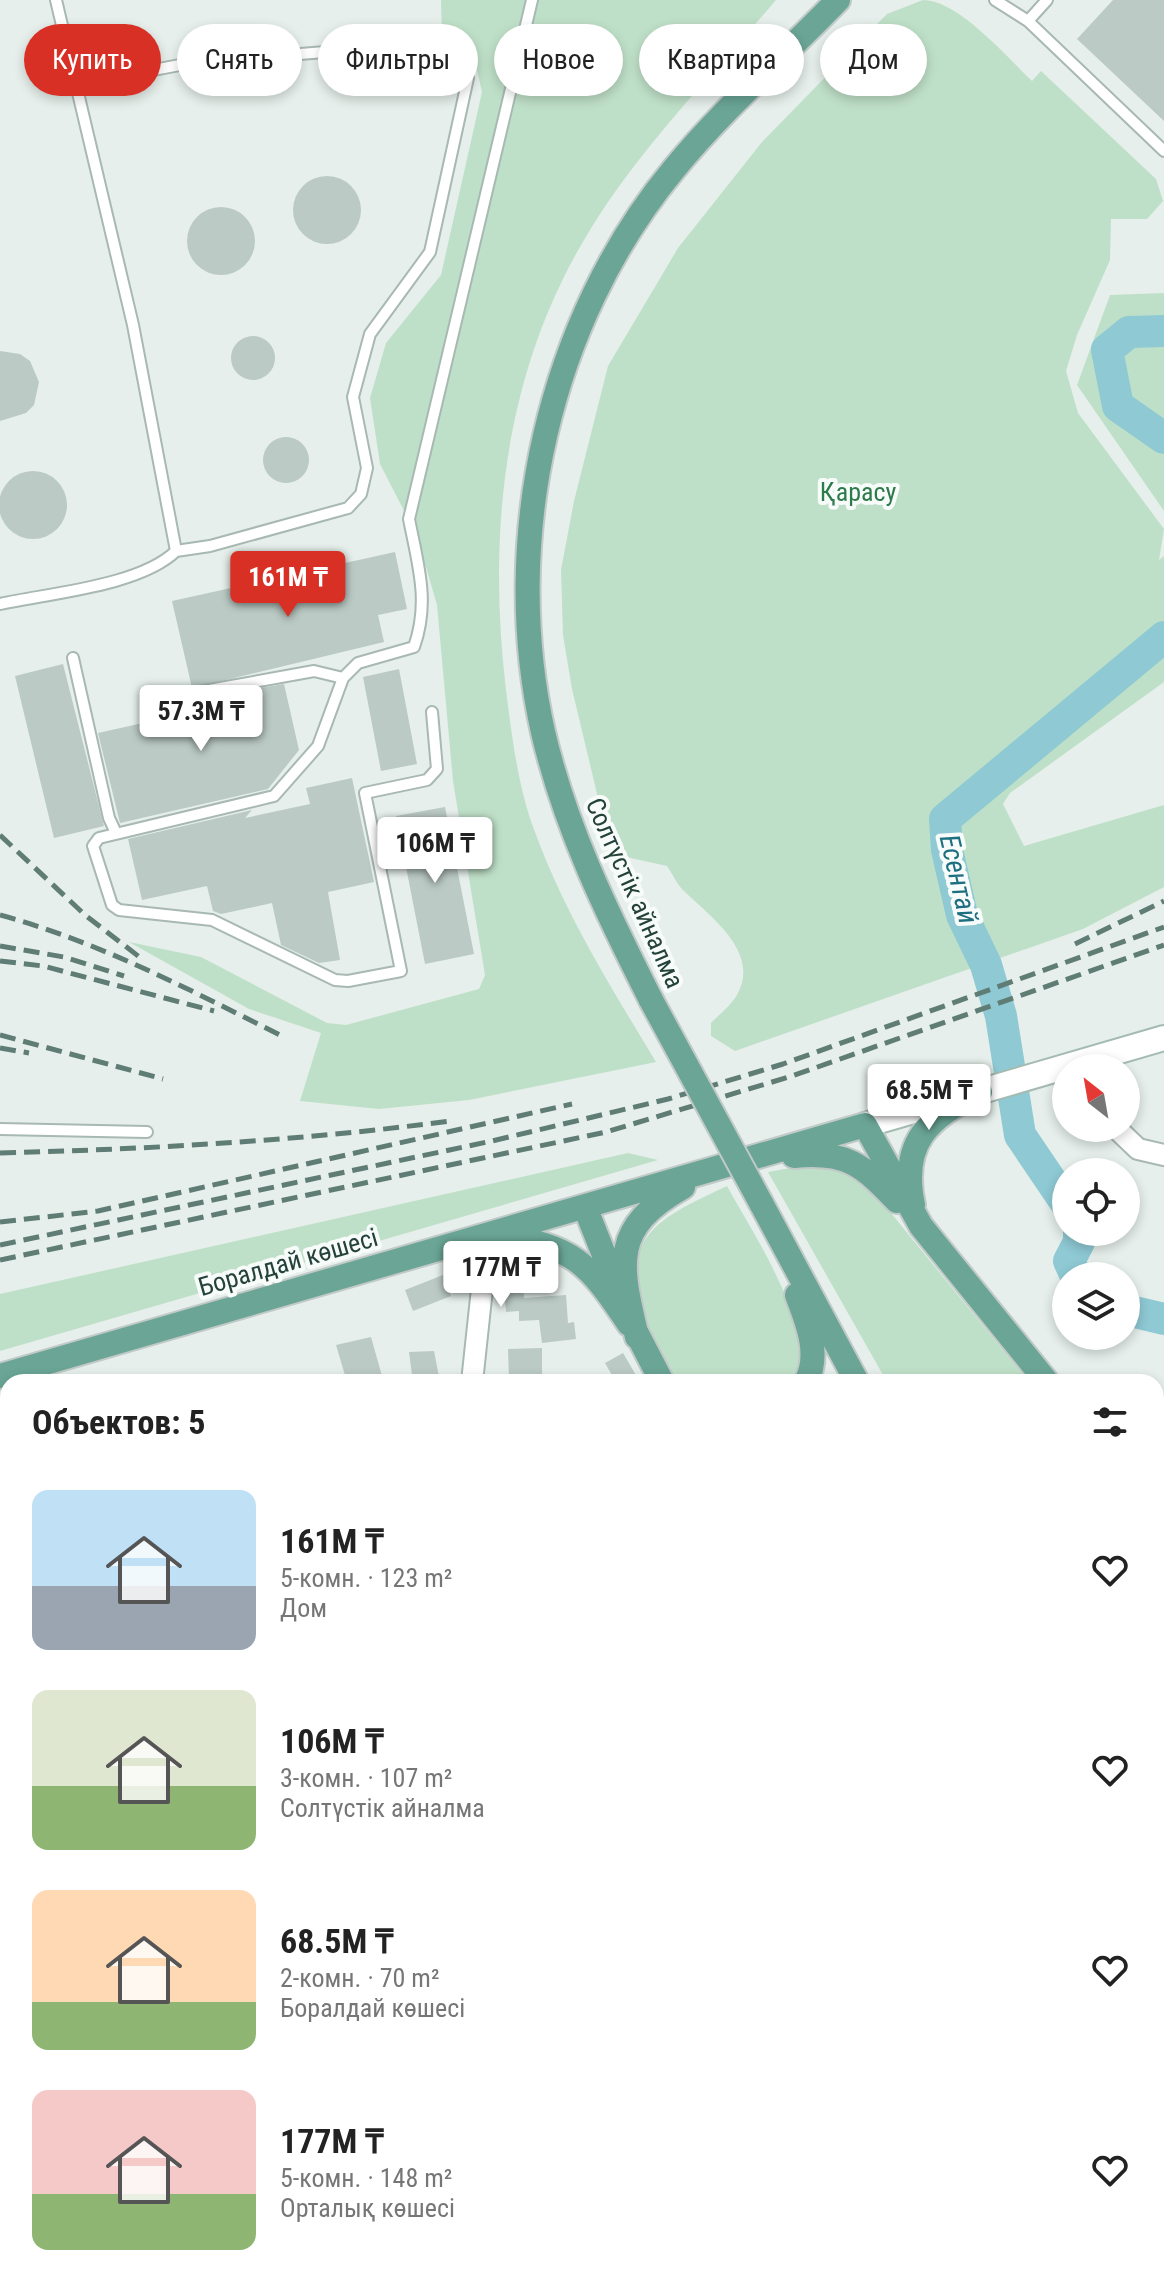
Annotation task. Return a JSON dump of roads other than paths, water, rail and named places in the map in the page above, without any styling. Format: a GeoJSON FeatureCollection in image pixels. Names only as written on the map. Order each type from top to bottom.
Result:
{"type":"FeatureCollection","features":[{"type":"Feature","properties":{"kind":"main road","name":"Солтүстік айналма"},"geometry":{"type":"LineString","coordinates":[[838,0],[674,169],[621,243],[581,320],[556,395],[539,473],[529,534],[527,608],[543,731],[576,839],[598,894],[651,1000],[853,1374]]}},
{"type":"Feature","properties":{"kind":"main road"},"geometry":{"type":"LineString","coordinates":[[1120,1054],[1164,1038]]}},
{"type":"Feature","properties":{"kind":"main road","name":"Боралдай көшесі"},"geometry":{"type":"LineString","coordinates":[[15,1374],[488,1233],[740,1164],[1052,1072]]}},
{"type":"Feature","properties":{"kind":"main road"},"geometry":{"type":"LineString","coordinates":[[921,1226],[910,1186],[912,1162],[921,1132],[947,1109],[980,1092]]}},
{"type":"Feature","properties":{"kind":"main road"},"geometry":{"type":"LineString","coordinates":[[865,1125],[921,1226]]}},
{"type":"Feature","properties":{"kind":"main road"},"geometry":{"type":"LineString","coordinates":[[637,1337],[623,1263],[626,1242],[634,1226],[664,1198],[740,1164],[813,1155],[847,1158],[870,1173],[921,1226],[1041,1374]]}},
{"type":"Feature","properties":{"kind":"main road"},"geometry":{"type":"LineString","coordinates":[[585,1207],[637,1337]]}},
{"type":"Feature","properties":{"kind":"main road"},"geometry":{"type":"LineString","coordinates":[[767,1214],[811,1336],[812,1364],[809,1374]]}},
{"type":"Feature","properties":{"kind":"main road"},"geometry":{"type":"LineString","coordinates":[[488,1233],[546,1244],[576,1258],[599,1282],[637,1337],[658,1374]]}},
{"type":"Feature","properties":{"kind":"street"},"geometry":{"type":"LineString","coordinates":[[1131,1142],[1138,1149],[1164,1155]]}},
{"type":"Feature","properties":{"kind":"street"},"geometry":{"type":"LineString","coordinates":[[473,1374],[488,1233]]}},
{"type":"Feature","properties":{"kind":"lane"},"geometry":{"type":"LineString","coordinates":[[56,0],[62,24]]}},
{"type":"Feature","properties":{"kind":"lane"},"geometry":{"type":"LineString","coordinates":[[432,712],[437,769],[427,780],[365,793],[401,971],[348,981],[335,980],[212,920],[119,910],[112,905],[93,846],[99,838],[274,796],[318,746],[343,678],[358,663],[414,647],[423,621],[422,590],[409,519],[532,0]]}},
{"type":"Feature","properties":{"kind":"lane"},"geometry":{"type":"LineString","coordinates":[[995,0],[1028,21],[1164,151]]}},
{"type":"Feature","properties":{"kind":"lane"},"geometry":{"type":"LineString","coordinates":[[1028,21],[1047,0]]}},
{"type":"Feature","properties":{"kind":"lane"},"geometry":{"type":"LineString","coordinates":[[0,604],[120,578],[161,565],[176,551],[210,546],[348,508],[361,494],[367,468],[353,397],[370,334],[430,252],[468,78],[457,57],[434,47],[411,45],[190,63],[161,69]]}},
{"type":"Feature","properties":{"kind":"lane"},"geometry":{"type":"LineString","coordinates":[[79,96],[133,325],[176,551]]}},
{"type":"Feature","properties":{"kind":"lane"},"geometry":{"type":"LineString","coordinates":[[73,658],[109,818],[116,833]]}},
{"type":"Feature","properties":{"kind":"lane"},"geometry":{"type":"LineString","coordinates":[[198,692],[314,671],[343,678]]}},
{"type":"Feature","properties":{"kind":"lane"},"geometry":{"type":"LineString","coordinates":[[0,1129],[147,1132]]}},
{"type":"Feature","properties":{"kind":"waterway","name":"Есентай"},"geometry":{"type":"LineString","coordinates":[[1164,331],[1129,332],[1107,350],[1118,406],[1164,438]]}},
{"type":"Feature","properties":{"kind":"waterway","name":"Есентай"},"geometry":{"type":"LineString","coordinates":[[1052,1182],[1020,1135],[1001,1016],[986,965],[962,915],[947,850],[945,819],[1164,637]]}},
{"type":"Feature","properties":{"kind":"waterway","name":"Есентай"},"geometry":{"type":"LineString","coordinates":[[1069,1262],[1077,1246]]}},
{"type":"Feature","properties":{"kind":"waterway","name":"Есентай"},"geometry":{"type":"LineString","coordinates":[[1140,1313],[1164,1319]]}},
{"type":"Feature","properties":{"kind":"railway"},"geometry":{"type":"LineString","coordinates":[[0,835],[85,915],[142,959]]}},
{"type":"Feature","properties":{"kind":"railway"},"geometry":{"type":"LineString","coordinates":[[1075,944],[1164,901]]}},
{"type":"Feature","properties":{"kind":"railway"},"geometry":{"type":"LineString","coordinates":[[0,915],[108,953],[280,1035]]}},
{"type":"Feature","properties":{"kind":"railway"},"geometry":{"type":"LineString","coordinates":[[0,1245],[492,1141],[668,1099],[783,1064],[1164,927]]}},
{"type":"Feature","properties":{"kind":"railway"},"geometry":{"type":"LineString","coordinates":[[0,1260],[606,1132],[792,1076],[1164,945]]}},
{"type":"Feature","properties":{"kind":"railway"},"geometry":{"type":"LineString","coordinates":[[0,946],[64,957],[124,976]]}},
{"type":"Feature","properties":{"kind":"railway"},"geometry":{"type":"LineString","coordinates":[[0,961],[43,966],[214,1011]]}},
{"type":"Feature","properties":{"kind":"railway"},"geometry":{"type":"LineString","coordinates":[[0,1035],[163,1079]]}},
{"type":"Feature","properties":{"kind":"railway"},"geometry":{"type":"LineString","coordinates":[[0,1048],[29,1053]]}},
{"type":"Feature","properties":{"kind":"railway"},"geometry":{"type":"LineString","coordinates":[[0,1222],[98,1211],[572,1104]]}},
{"type":"Feature","properties":{"kind":"railway"},"geometry":{"type":"LineString","coordinates":[[0,1153],[225,1143],[450,1121]]}},
{"type":"Feature","properties":{"kind":"park label","name":"Қарасу"},"geometry":{"type":"Point","coordinates":[858,492]}}]}
